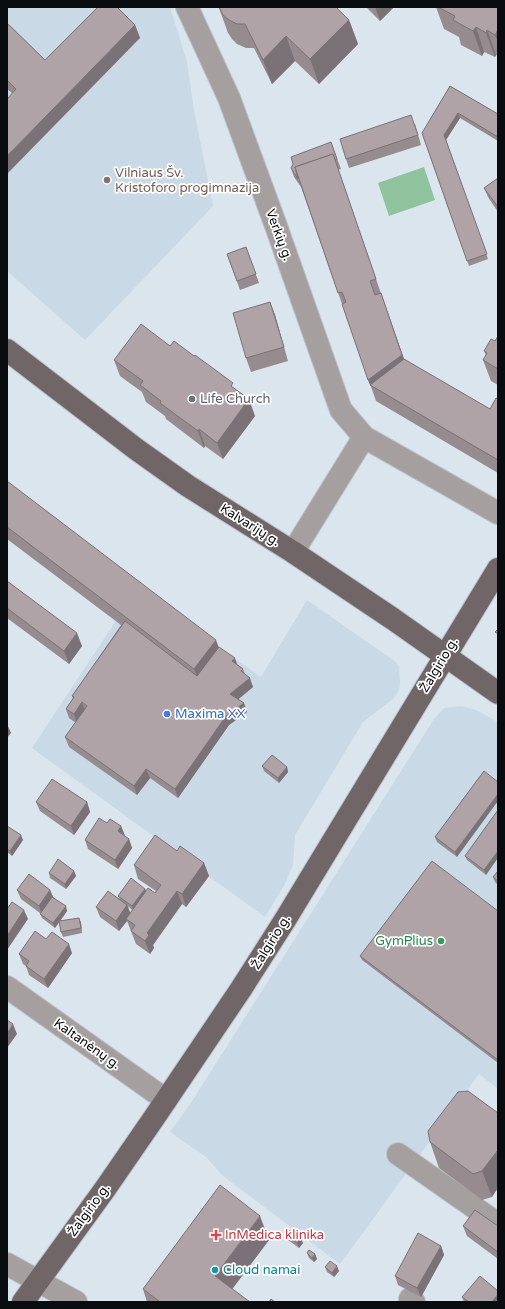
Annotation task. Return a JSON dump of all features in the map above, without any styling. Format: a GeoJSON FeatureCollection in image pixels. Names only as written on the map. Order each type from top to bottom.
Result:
{"type":"FeatureCollection","features":[{"type":"Feature","properties":{"kind":"main road","name":"Kalvarijų g."},"geometry":{"type":"LineString","coordinates":[[7,350],[106,426],[188,486],[293,552],[393,619],[498,693]]}},
{"type":"Feature","properties":{"kind":"main road","name":"Žalgirio g."},"geometry":{"type":"LineString","coordinates":[[22,1302],[105,1189],[224,1014],[285,920],[498,568]]}},
{"type":"Feature","properties":{"kind":"street","name":"Verkių g."},"geometry":{"type":"LineString","coordinates":[[187,7],[229,98],[341,410],[364,437]]}},
{"type":"Feature","properties":{"kind":"street"},"geometry":{"type":"LineString","coordinates":[[293,552],[364,437],[498,512]]}},
{"type":"Feature","properties":{"kind":"street","name":"Kaltanėnų g."},"geometry":{"type":"LineString","coordinates":[[7,987],[166,1100]]}},
{"type":"Feature","properties":{"kind":"street"},"geometry":{"type":"LineString","coordinates":[[398,1154],[498,1224]]}},
{"type":"Feature","properties":{"kind":"street"},"geometry":{"type":"LineString","coordinates":[[7,1264],[37,1282],[76,1302]]}},
{"type":"Feature","properties":{"kind":"shaded area","name":"Vilniaus Šv. Kristoforo progimnazija"},"geometry":{"type":"Polygon","coordinates":[[[7,7],[170,7],[187,62],[194,110],[213,206],[85,340],[7,271],[7,7]]]}},
{"type":"Feature","properties":{"kind":"shaded area"},"geometry":{"type":"Polygon","coordinates":[[[307,600],[396,662],[399,667],[400,683],[399,690],[393,699],[363,722],[295,835],[293,865],[284,886],[265,917],[32,748],[117,619],[224,651],[261,677],[307,600]]]}},
{"type":"Feature","properties":{"kind":"shaded area"},"geometry":{"type":"Polygon","coordinates":[[[462,706],[478,711],[498,722],[498,1089],[479,1074],[340,1264],[223,1176],[206,1157],[170,1132],[189,1106],[434,719],[444,708],[462,706]]]}},
{"type":"Feature","properties":{"kind":"green space"},"geometry":{"type":"Polygon","coordinates":[[[424,167],[435,200],[389,216],[378,183],[424,167]]]}},
{"type":"Feature","properties":{"kind":"building"},"geometry":{"type":"Polygon","coordinates":[[[98,7],[117,7],[135,25],[7,156],[7,99],[16,89],[7,80],[7,23],[45,60],[98,7]]]}},
{"type":"Feature","properties":{"kind":"building"},"geometry":{"type":"Polygon","coordinates":[[[219,7],[336,7],[349,20],[310,59],[286,36],[263,60],[245,24],[237,24],[229,20],[223,15],[219,7]]]}},
{"type":"Feature","properties":{"kind":"building"},"geometry":{"type":"Polygon","coordinates":[[[438,7],[498,7],[498,30],[495,35],[487,30],[486,33],[476,27],[473,31],[453,20],[455,16],[438,7]]]}},
{"type":"Feature","properties":{"kind":"building"},"geometry":{"type":"Polygon","coordinates":[[[450,86],[498,114],[498,137],[458,113],[444,135],[487,254],[467,261],[422,133],[450,86]]]}},
{"type":"Feature","properties":{"kind":"building"},"geometry":{"type":"Polygon","coordinates":[[[411,115],[418,135],[346,159],[340,139],[411,115]]]}},
{"type":"Feature","properties":{"kind":"building"},"geometry":{"type":"Polygon","coordinates":[[[331,142],[337,159],[335,160],[333,154],[295,167],[298,179],[291,168],[293,164],[291,157],[331,142]]]}},
{"type":"Feature","properties":{"kind":"building"},"geometry":{"type":"Polygon","coordinates":[[[333,154],[376,279],[370,281],[375,295],[381,293],[402,355],[368,380],[342,304],[346,302],[342,292],[338,293],[295,167],[333,154]]]}},
{"type":"Feature","properties":{"kind":"building"},"geometry":{"type":"Polygon","coordinates":[[[498,178],[498,207],[484,188],[498,178]]]}},
{"type":"Feature","properties":{"kind":"building"},"geometry":{"type":"Polygon","coordinates":[[[246,247],[256,274],[237,281],[227,254],[246,247]]]}},
{"type":"Feature","properties":{"kind":"building"},"geometry":{"type":"Polygon","coordinates":[[[270,302],[284,347],[246,358],[233,313],[270,302]]]}},
{"type":"Feature","properties":{"kind":"building","name":"Life Church"},"geometry":{"type":"Polygon","coordinates":[[[141,324],[170,346],[174,341],[194,356],[195,355],[233,383],[231,386],[249,399],[217,443],[160,403],[161,401],[140,385],[143,381],[114,360],[141,324]]]}},
{"type":"Feature","properties":{"kind":"building"},"geometry":{"type":"Polygon","coordinates":[[[498,336],[498,369],[483,360],[487,353],[484,351],[491,339],[495,341],[498,336]]]}},
{"type":"Feature","properties":{"kind":"building"},"geometry":{"type":"Polygon","coordinates":[[[404,359],[490,409],[496,398],[498,399],[498,460],[370,385],[404,359]]]}},
{"type":"Feature","properties":{"kind":"building"},"geometry":{"type":"Polygon","coordinates":[[[7,481],[216,640],[194,669],[7,527],[7,481]]]}},
{"type":"Feature","properties":{"kind":"building"},"geometry":{"type":"Polygon","coordinates":[[[7,581],[77,633],[64,651],[7,608],[7,581]]]}},
{"type":"Feature","properties":{"kind":"building","name":"Maxima XX"},"geometry":{"type":"Polygon","coordinates":[[[125,621],[197,676],[219,647],[235,658],[232,661],[243,669],[241,671],[250,678],[230,694],[244,703],[226,716],[175,789],[146,769],[134,786],[65,737],[87,706],[82,702],[74,714],[66,709],[74,697],[72,696],[125,621]]]}},
{"type":"Feature","properties":{"kind":"building"},"geometry":{"type":"Polygon","coordinates":[[[272,755],[287,767],[278,778],[262,766],[272,755]]]}},
{"type":"Feature","properties":{"kind":"building"},"geometry":{"type":"Polygon","coordinates":[[[484,771],[498,782],[498,794],[455,852],[435,837],[484,771]]]}},
{"type":"Feature","properties":{"kind":"building"},"geometry":{"type":"Polygon","coordinates":[[[52,779],[87,802],[71,826],[36,802],[52,779]]]}},
{"type":"Feature","properties":{"kind":"building"},"geometry":{"type":"Polygon","coordinates":[[[498,810],[498,851],[484,870],[465,856],[498,810]]]}},
{"type":"Feature","properties":{"kind":"building"},"geometry":{"type":"Polygon","coordinates":[[[99,818],[107,823],[110,819],[121,826],[118,831],[129,839],[115,860],[85,840],[99,818]]]}},
{"type":"Feature","properties":{"kind":"building"},"geometry":{"type":"Polygon","coordinates":[[[7,826],[21,835],[10,851],[7,849],[7,826]]]}},
{"type":"Feature","properties":{"kind":"building"},"geometry":{"type":"Polygon","coordinates":[[[155,835],[177,851],[180,846],[204,863],[182,894],[177,891],[147,933],[149,935],[145,941],[131,931],[135,925],[126,919],[148,888],[155,893],[161,885],[134,865],[155,835]]]}},
{"type":"Feature","properties":{"kind":"building"},"geometry":{"type":"Polygon","coordinates":[[[58,859],[74,871],[65,884],[49,873],[58,859]]]}},
{"type":"Feature","properties":{"kind":"building"},"geometry":{"type":"Polygon","coordinates":[[[432,861],[498,911],[498,1060],[360,956],[432,861]]]}},
{"type":"Feature","properties":{"kind":"building"},"geometry":{"type":"Polygon","coordinates":[[[498,871],[498,881],[493,877],[498,871]]]}},
{"type":"Feature","properties":{"kind":"building"},"geometry":{"type":"Polygon","coordinates":[[[29,874],[50,890],[39,906],[17,890],[29,874]]]}},
{"type":"Feature","properties":{"kind":"building"},"geometry":{"type":"Polygon","coordinates":[[[131,878],[145,889],[132,906],[118,896],[131,878]]]}},
{"type":"Feature","properties":{"kind":"building"},"geometry":{"type":"Polygon","coordinates":[[[108,891],[127,905],[116,921],[96,907],[108,891]]]}},
{"type":"Feature","properties":{"kind":"building"},"geometry":{"type":"Polygon","coordinates":[[[52,897],[66,906],[53,923],[40,914],[52,897]]]}},
{"type":"Feature","properties":{"kind":"building"},"geometry":{"type":"Polygon","coordinates":[[[12,902],[24,910],[7,936],[7,909],[12,902]]]}},
{"type":"Feature","properties":{"kind":"building"},"geometry":{"type":"Polygon","coordinates":[[[79,918],[81,928],[61,932],[59,921],[79,918]]]}},
{"type":"Feature","properties":{"kind":"building"},"geometry":{"type":"Polygon","coordinates":[[[35,931],[46,939],[52,932],[69,944],[44,979],[26,966],[29,961],[19,954],[35,931]]]}},
{"type":"Feature","properties":{"kind":"building"},"geometry":{"type":"Polygon","coordinates":[[[7,1020],[13,1024],[7,1034],[7,1020]]]}},
{"type":"Feature","properties":{"kind":"building"},"geometry":{"type":"Polygon","coordinates":[[[468,1091],[498,1113],[498,1150],[482,1171],[473,1174],[430,1142],[428,1131],[458,1092],[468,1091]]]}},
{"type":"Feature","properties":{"kind":"building"},"geometry":{"type":"Polygon","coordinates":[[[220,1185],[260,1216],[215,1276],[250,1302],[160,1302],[143,1289],[220,1185]]]}},
{"type":"Feature","properties":{"kind":"building"},"geometry":{"type":"Polygon","coordinates":[[[475,1210],[498,1226],[498,1252],[463,1226],[475,1210]]]}},
{"type":"Feature","properties":{"kind":"building"},"geometry":{"type":"Polygon","coordinates":[[[290,1230],[301,1238],[297,1243],[286,1235],[290,1230]]]}},
{"type":"Feature","properties":{"kind":"building"},"geometry":{"type":"Polygon","coordinates":[[[418,1233],[441,1246],[417,1288],[395,1276],[418,1233]]]}},
{"type":"Feature","properties":{"kind":"building"},"geometry":{"type":"Polygon","coordinates":[[[309,1250],[315,1254],[312,1258],[307,1253],[309,1250]]]}},
{"type":"Feature","properties":{"kind":"building"},"geometry":{"type":"Polygon","coordinates":[[[330,1261],[337,1266],[332,1273],[325,1267],[330,1261]]]}},
{"type":"Feature","properties":{"kind":"building"},"geometry":{"type":"Polygon","coordinates":[[[480,1276],[498,1291],[498,1294],[492,1302],[469,1302],[462,1297],[480,1276]]]}},
{"type":"Feature","properties":{"kind":"place","name":"Vilniaus Šv. Kristoforo progimnazija"},"geometry":{"type":"Point","coordinates":[107,180]}},
{"type":"Feature","properties":{"kind":"place","name":"Life Church"},"geometry":{"type":"Point","coordinates":[192,399]}},
{"type":"Feature","properties":{"kind":"place","name":"Maxima XX"},"geometry":{"type":"Point","coordinates":[167,714]}},
{"type":"Feature","properties":{"kind":"place","name":"GymPlius"},"geometry":{"type":"Point","coordinates":[441,941]}},
{"type":"Feature","properties":{"kind":"place","name":"InMedica klinika"},"geometry":{"type":"Point","coordinates":[216,1235]}},
{"type":"Feature","properties":{"kind":"place","name":"Cloud namai"},"geometry":{"type":"Point","coordinates":[215,1270]}}]}
